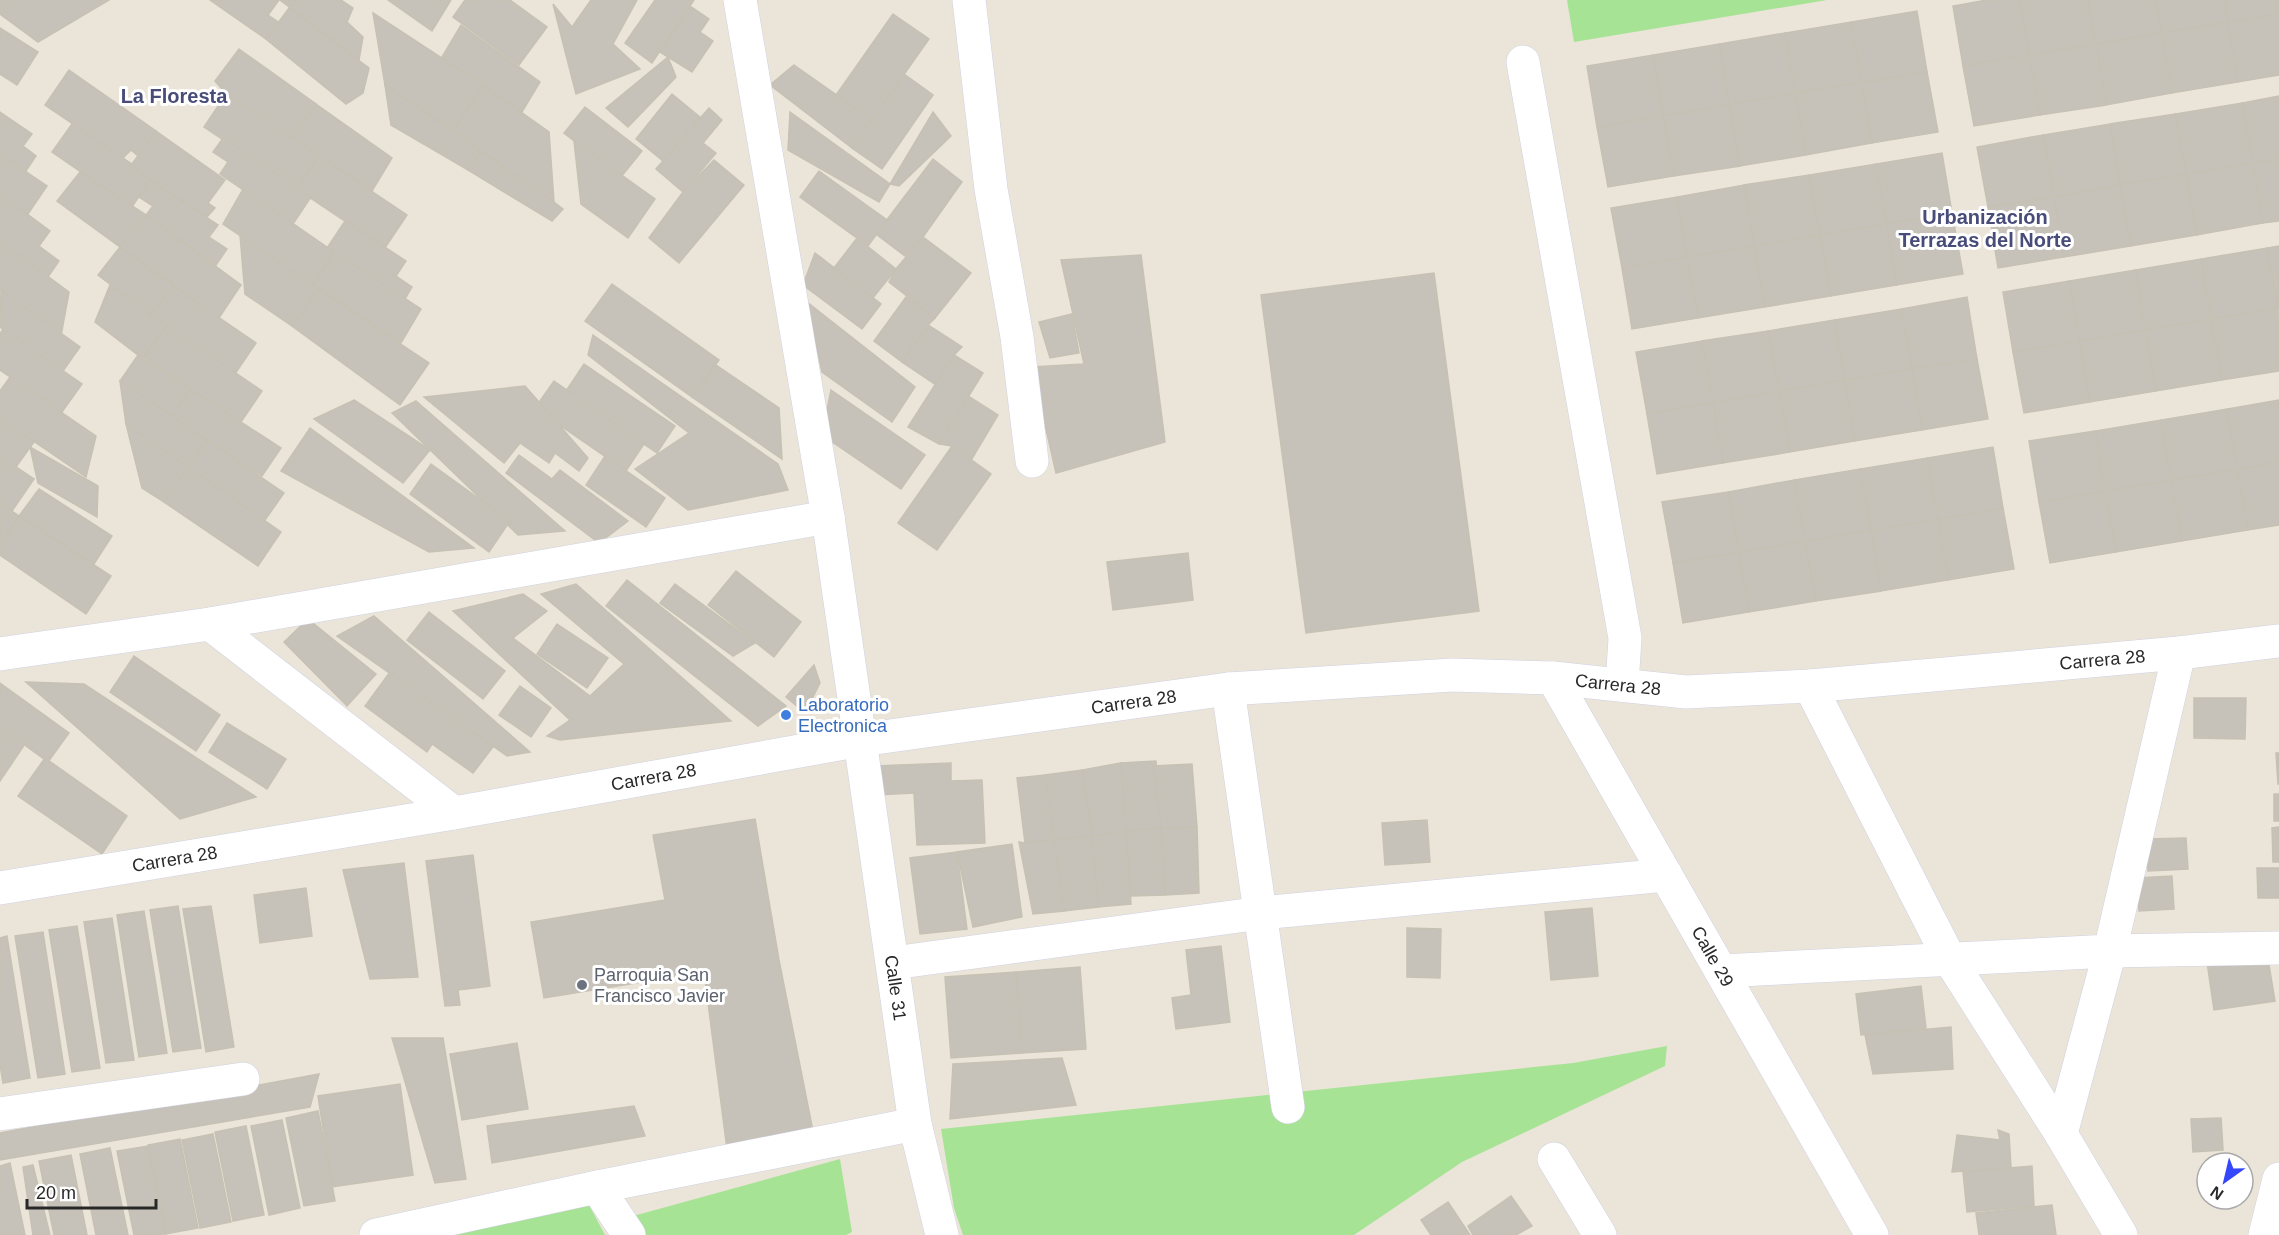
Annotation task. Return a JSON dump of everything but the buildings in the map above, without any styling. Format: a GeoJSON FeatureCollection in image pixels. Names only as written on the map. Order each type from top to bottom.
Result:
{"type":"FeatureCollection","features":[{"type":"Feature","properties":{"kind":"street","name":"Calle 31"},"geometry":{"type":"LineString","coordinates":[[740,0],[828,517],[915,1124],[942,1235]]}},
{"type":"Feature","properties":{"kind":"street"},"geometry":{"type":"LineString","coordinates":[[969,0],[991,189],[1017,337],[1032,461]]}},
{"type":"Feature","properties":{"kind":"street"},"geometry":{"type":"LineString","coordinates":[[1523,62],[1625,638],[1622,686]]}},
{"type":"Feature","properties":{"kind":"street"},"geometry":{"type":"LineString","coordinates":[[0,654],[210,624],[828,517]]}},
{"type":"Feature","properties":{"kind":"street"},"geometry":{"type":"LineString","coordinates":[[210,624],[454,813]]}},
{"type":"Feature","properties":{"kind":"street","name":"Carrera 28"},"geometry":{"type":"LineString","coordinates":[[0,888],[454,813],[861,740],[1228,689],[1452,675],[1553,678],[1686,692],[1810,686],[2279,641]]}},
{"type":"Feature","properties":{"kind":"street"},"geometry":{"type":"LineString","coordinates":[[2061,1134],[2110,951],[2179,652]]}},
{"type":"Feature","properties":{"kind":"street","name":"Calle 29"},"geometry":{"type":"LineString","coordinates":[[1553,678],[1872,1235]]}},
{"type":"Feature","properties":{"kind":"street"},"geometry":{"type":"LineString","coordinates":[[1810,686],[1950,960],[2061,1134],[2121,1235]]}},
{"type":"Feature","properties":{"kind":"street"},"geometry":{"type":"LineString","coordinates":[[1228,689],[1287,1107]]}},
{"type":"Feature","properties":{"kind":"street"},"geometry":{"type":"LineString","coordinates":[[893,963],[1261,913],[1666,875]]}},
{"type":"Feature","properties":{"kind":"street"},"geometry":{"type":"LineString","coordinates":[[1721,971],[2110,951],[2279,948]]}},
{"type":"Feature","properties":{"kind":"street"},"geometry":{"type":"LineString","coordinates":[[0,1114],[243,1079]]}},
{"type":"Feature","properties":{"kind":"street"},"geometry":{"type":"LineString","coordinates":[[376,1235],[597,1187],[915,1124]]}},
{"type":"Feature","properties":{"kind":"street"},"geometry":{"type":"LineString","coordinates":[[1554,1159],[1600,1235]]}},
{"type":"Feature","properties":{"kind":"street"},"geometry":{"type":"LineString","coordinates":[[2265,1235],[2279,1179]]}},
{"type":"Feature","properties":{"kind":"street"},"geometry":{"type":"LineString","coordinates":[[597,1187],[628,1235]]}},
{"type":"Feature","properties":{"kind":"green space"},"geometry":{"type":"Polygon","coordinates":[[[1567,0],[1827,0],[1574,42],[1567,0]]]}},
{"type":"Feature","properties":{"kind":"green space"},"geometry":{"type":"Polygon","coordinates":[[[1667,1046],[1665,1066],[1462,1162],[1354,1235],[963,1235],[954,1208],[941,1129],[1573,1063],[1667,1046]]]}},
{"type":"Feature","properties":{"kind":"green space"},"geometry":{"type":"Polygon","coordinates":[[[840,1159],[852,1232],[846,1235],[637,1235],[626,1218],[840,1159]]]}},
{"type":"Feature","properties":{"kind":"green space"},"geometry":{"type":"Polygon","coordinates":[[[589,1205],[605,1235],[444,1235],[589,1205]]]}},
{"type":"Feature","properties":{"kind":"place","name":"Laboratorio Electronica"},"geometry":{"type":"Point","coordinates":[786,715]}},
{"type":"Feature","properties":{"kind":"place","name":"Parroquia San Francisco Javier"},"geometry":{"type":"Point","coordinates":[582,985]}},
{"type":"Feature","properties":{"kind":"district","name":"La Floresta"},"geometry":{"type":"Point","coordinates":[174,96]}},
{"type":"Feature","properties":{"kind":"district","name":"Urbanización Terrazas del Norte"},"geometry":{"type":"Point","coordinates":[1985,228]}}]}
